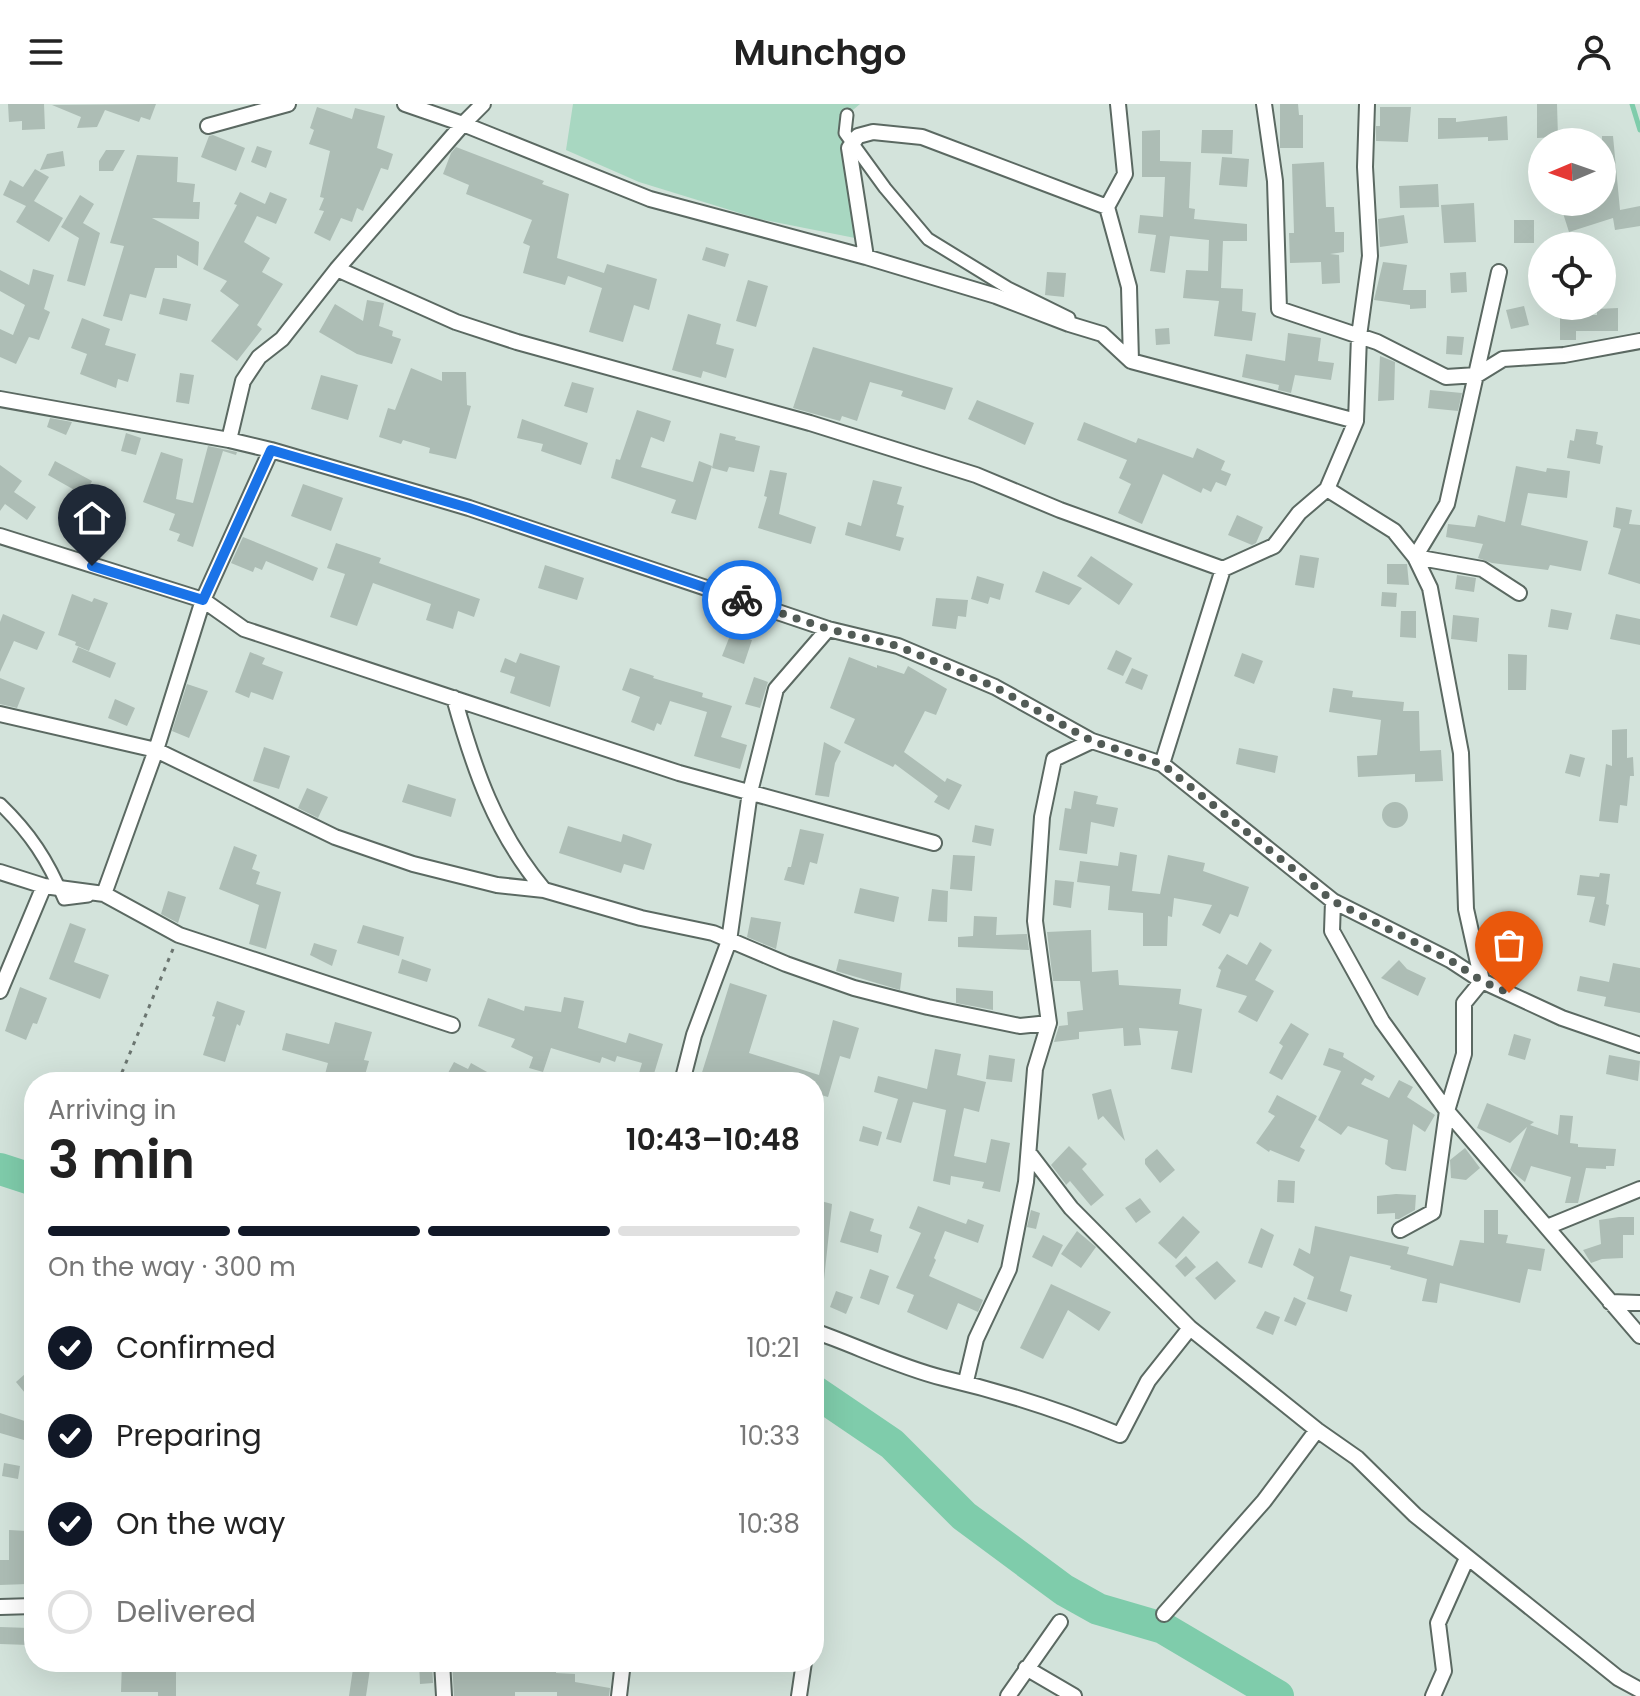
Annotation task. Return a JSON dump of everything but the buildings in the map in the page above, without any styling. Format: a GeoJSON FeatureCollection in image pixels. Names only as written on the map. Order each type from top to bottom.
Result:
{"type":"FeatureCollection","features":[{"type":"Feature","properties":{"kind":"street"},"geometry":{"type":"LineString","coordinates":[[208,126],[288,104]]}},
{"type":"Feature","properties":{"kind":"street"},"geometry":{"type":"LineString","coordinates":[[405,104],[650,199],[866,257],[996,296],[1102,334]]}},
{"type":"Feature","properties":{"kind":"street"},"geometry":{"type":"LineString","coordinates":[[229,440],[243,381],[259,357],[282,339],[337,269],[483,104]]}},
{"type":"Feature","properties":{"kind":"street"},"geometry":{"type":"LineString","coordinates":[[1118,104],[1125,174],[1107,207],[1129,287],[1131,361]]}},
{"type":"Feature","properties":{"kind":"street"},"geometry":{"type":"LineString","coordinates":[[1264,104],[1275,181],[1279,309],[1377,342],[1446,377],[1477,375],[1503,359],[1564,355],[1640,341]]}},
{"type":"Feature","properties":{"kind":"street"},"geometry":{"type":"LineString","coordinates":[[337,269],[456,322],[517,342],[810,423],[976,475],[1060,510],[1223,569],[1274,546],[1299,513],[1327,489],[1356,421],[1359,336],[1370,256],[1365,167],[1367,104]]}},
{"type":"Feature","properties":{"kind":"street"},"geometry":{"type":"LineString","coordinates":[[847,115],[845,133],[885,188],[928,239],[1008,288],[1102,334],[1131,361],[1356,421]]}},
{"type":"Feature","properties":{"kind":"street"},"geometry":{"type":"LineString","coordinates":[[866,257],[849,148],[858,136],[873,132],[922,137],[1107,207]]}},
{"type":"Feature","properties":{"kind":"street"},"geometry":{"type":"LineString","coordinates":[[1415,557],[1447,504],[1499,272]]}},
{"type":"Feature","properties":{"kind":"street"},"geometry":{"type":"LineString","coordinates":[[0,399],[271,450],[469,508],[828,629],[898,646],[995,687],[1092,741],[1162,764],[1333,901],[1450,960],[1482,981],[1562,1018],[1640,1045]]}},
{"type":"Feature","properties":{"kind":"street"},"geometry":{"type":"LineString","coordinates":[[104,894],[156,750],[203,600],[271,450]]}},
{"type":"Feature","properties":{"kind":"street"},"geometry":{"type":"LineString","coordinates":[[1327,489],[1394,531],[1415,557],[1430,588],[1461,753],[1466,909],[1482,981]]}},
{"type":"Feature","properties":{"kind":"street"},"geometry":{"type":"LineString","coordinates":[[0,536],[203,600],[244,629],[679,773],[934,843]]}},
{"type":"Feature","properties":{"kind":"street"},"geometry":{"type":"LineString","coordinates":[[1415,557],[1482,569],[1519,593]]}},
{"type":"Feature","properties":{"kind":"street"},"geometry":{"type":"LineString","coordinates":[[1162,764],[1223,569]]}},
{"type":"Feature","properties":{"kind":"street"},"geometry":{"type":"LineString","coordinates":[[685,1072],[694,1035],[729,941],[750,792],[776,689],[828,629]]}},
{"type":"Feature","properties":{"kind":"street"},"geometry":{"type":"LineString","coordinates":[[454,698],[472,764],[500,827],[523,866],[544,890]]}},
{"type":"Feature","properties":{"kind":"street"},"geometry":{"type":"LineString","coordinates":[[0,714],[156,750],[335,837],[413,864],[497,885],[544,890],[641,918],[713,933],[854,988],[928,1007],[1020,1026],[1049,1023]]}},
{"type":"Feature","properties":{"kind":"street"},"geometry":{"type":"LineString","coordinates":[[966,1381],[976,1339],[1009,1269],[1026,1182],[1035,1069],[1049,1023],[1035,921],[1042,817],[1054,759],[1092,741]]}},
{"type":"Feature","properties":{"kind":"street"},"geometry":{"type":"LineString","coordinates":[[0,804],[23,826],[50,864],[64,899],[104,894]]}},
{"type":"Feature","properties":{"kind":"street"},"geometry":{"type":"LineString","coordinates":[[0,872],[44,886],[104,894],[179,935],[452,1025]]}},
{"type":"Feature","properties":{"kind":"street"},"geometry":{"type":"LineString","coordinates":[[0,991],[44,886]]}},
{"type":"Feature","properties":{"kind":"street"},"geometry":{"type":"LineString","coordinates":[[1333,901],[1332,931],[1382,1021],[1447,1111],[1640,1336]]}},
{"type":"Feature","properties":{"kind":"street"},"geometry":{"type":"LineString","coordinates":[[1400,1230],[1433,1212],[1447,1111],[1464,1054],[1464,1003],[1482,981]]}},
{"type":"Feature","properties":{"kind":"street"},"geometry":{"type":"LineString","coordinates":[[1029,1153],[1071,1208],[1190,1328],[1317,1430],[1357,1458],[1415,1515],[1467,1558],[1556,1625],[1618,1678],[1640,1690]]}},
{"type":"Feature","properties":{"kind":"street"},"geometry":{"type":"LineString","coordinates":[[1547,1227],[1640,1189]]}},
{"type":"Feature","properties":{"kind":"street"},"geometry":{"type":"LineString","coordinates":[[1610,1302],[1640,1303]]}},
{"type":"Feature","properties":{"kind":"street"},"geometry":{"type":"LineString","coordinates":[[824,1335],[942,1378],[966,1381],[1072,1415],[1120,1435],[1148,1381],[1190,1328]]}},
{"type":"Feature","properties":{"kind":"street"},"geometry":{"type":"LineString","coordinates":[[1164,1614],[1264,1501],[1317,1430]]}},
{"type":"Feature","properties":{"kind":"street"},"geometry":{"type":"LineString","coordinates":[[1433,1696],[1444,1671],[1438,1623],[1467,1558]]}},
{"type":"Feature","properties":{"kind":"street"},"geometry":{"type":"LineString","coordinates":[[0,1607],[24,1606]]}},
{"type":"Feature","properties":{"kind":"street"},"geometry":{"type":"LineString","coordinates":[[1008,1696],[1060,1622]]}},
{"type":"Feature","properties":{"kind":"street"},"geometry":{"type":"LineString","coordinates":[[1026,1668],[1074,1696]]}},
{"type":"Feature","properties":{"kind":"street"},"geometry":{"type":"LineString","coordinates":[[443,1672],[444,1696]]}},
{"type":"Feature","properties":{"kind":"street"},"geometry":{"type":"LineString","coordinates":[[619,1696],[622,1672]]}},
{"type":"Feature","properties":{"kind":"street"},"geometry":{"type":"LineString","coordinates":[[799,1696],[803,1672]]}},
{"type":"Feature","properties":{"kind":"path"},"geometry":{"type":"LineString","coordinates":[[122,1072],[179,935]]}},
{"type":"Feature","properties":{"kind":"green space"},"geometry":{"type":"Polygon","coordinates":[[[573,104],[860,104],[847,115],[855,238],[759,219],[639,182],[566,150],[573,104]]]}},
{"type":"Feature","properties":{"kind":"waterway"},"geometry":{"type":"LineString","coordinates":[[1632,104],[1640,130]]}},
{"type":"Feature","properties":{"kind":"waterway"},"geometry":{"type":"LineString","coordinates":[[0,1169],[24,1177]]}},
{"type":"Feature","properties":{"kind":"waterway"},"geometry":{"type":"LineString","coordinates":[[824,1398],[892,1444],[964,1516],[1064,1590],[1098,1609],[1163,1628],[1278,1696]]}},
{"type":"Feature","properties":{"kind":"way so far"},"geometry":{"type":"LineString","coordinates":[[742,600],[828,629],[898,646],[995,687],[1092,741],[1162,764],[1333,901],[1509,993]]}},
{"type":"Feature","properties":{"kind":"route"},"geometry":{"type":"LineString","coordinates":[[92,566],[203,600],[271,450],[469,508],[742,600]]}}]}
